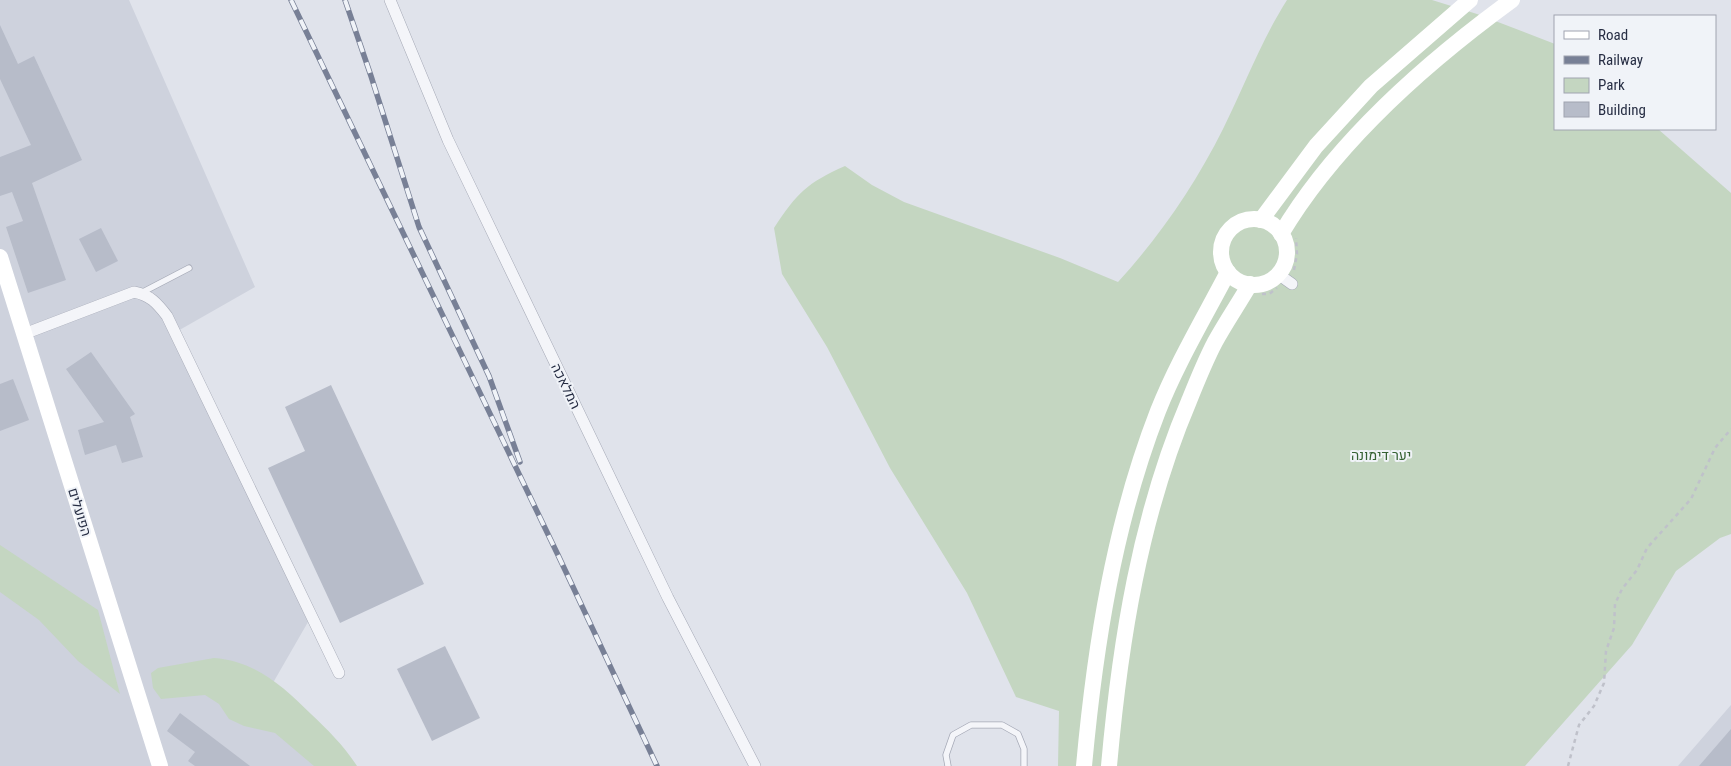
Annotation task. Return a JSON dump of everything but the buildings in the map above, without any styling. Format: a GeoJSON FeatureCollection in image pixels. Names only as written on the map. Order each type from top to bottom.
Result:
{"type":"FeatureCollection","features":[{"type":"Feature","properties":{"kind":"main road"},"geometry":{"type":"LineString","coordinates":[[1261,220],[1316,146],[1371,86],[1470,0]]}},
{"type":"Feature","properties":{"kind":"main road"},"geometry":{"type":"LineString","coordinates":[[1108,766],[1125,632],[1147,528],[1162,471],[1181,419],[1214,343],[1253,290],[1260,284],[1285,280],[1283,266],[1286,254],[1287,232],[1296,209],[1334,162],[1388,103],[1474,27],[1512,0]]}},
{"type":"Feature","properties":{"kind":"main road"},"geometry":{"type":"LineString","coordinates":[[1253,290],[1232,277],[1228,272],[1222,260],[1220,249],[1224,236],[1231,227],[1241,221],[1253,219],[1261,220],[1287,232]]}},
{"type":"Feature","properties":{"kind":"main road","name":"הפועלים"},"geometry":{"type":"LineString","coordinates":[[0,257],[160,766]]}},
{"type":"Feature","properties":{"kind":"main road"},"geometry":{"type":"LineString","coordinates":[[1084,766],[1093,683],[1105,610],[1123,522],[1140,464],[1166,394],[1228,272]]}},
{"type":"Feature","properties":{"kind":"street","name":"המלאכה"},"geometry":{"type":"LineString","coordinates":[[390,0],[448,140],[668,598],[755,766]]}},
{"type":"Feature","properties":{"kind":"street"},"geometry":{"type":"LineString","coordinates":[[24,334],[134,292],[150,297],[167,316],[339,673]]}},
{"type":"Feature","properties":{"kind":"lane"},"geometry":{"type":"LineString","coordinates":[[141,293],[189,268]]}},
{"type":"Feature","properties":{"kind":"lane"},"geometry":{"type":"LineString","coordinates":[[948,766],[946,755],[952,735],[971,725],[1002,725],[1018,734],[1024,749],[1024,766]]}},
{"type":"Feature","properties":{"kind":"path"},"geometry":{"type":"LineString","coordinates":[[1253,290],[1269,294],[1296,267],[1297,254],[1287,232]]}},
{"type":"Feature","properties":{"kind":"path"},"geometry":{"type":"LineString","coordinates":[[1568,766],[1579,725],[1594,706],[1604,684],[1606,651],[1614,628],[1616,604],[1622,589],[1637,570],[1647,548],[1691,499],[1715,448],[1731,429]]}},
{"type":"Feature","properties":{"kind":"shaded area"},"geometry":{"type":"Polygon","coordinates":[[[0,0],[129,0],[255,287],[176,332],[308,622],[266,695],[329,766],[0,766],[0,0]]]}},
{"type":"Feature","properties":{"kind":"shaded area"},"geometry":{"type":"Polygon","coordinates":[[[1731,705],[1731,766],[1678,766],[1731,705]]]}},
{"type":"Feature","properties":{"kind":"green space","name":"יער דימונה"},"geometry":{"type":"Polygon","coordinates":[[[1287,0],[1432,0],[1477,14],[1554,44],[1554,130],[1659,130],[1731,193],[1731,534],[1720,538],[1676,571],[1632,645],[1525,766],[1058,766],[1059,711],[1016,697],[967,593],[890,468],[827,347],[782,274],[774,228],[789,206],[804,190],[821,178],[845,166],[872,185],[904,202],[1060,258],[1118,282],[1148,247],[1189,190],[1223,129],[1287,0]]]}},
{"type":"Feature","properties":{"kind":"green space"},"geometry":{"type":"Polygon","coordinates":[[[0,545],[98,610],[120,694],[78,661],[39,620],[0,592],[0,545]]]}},
{"type":"Feature","properties":{"kind":"green space"},"geometry":{"type":"Polygon","coordinates":[[[214,658],[243,664],[279,685],[330,732],[357,766],[314,766],[275,733],[244,726],[229,719],[219,704],[205,695],[161,699],[153,688],[151,673],[158,668],[214,658]]]}},
{"type":"Feature","properties":{"kind":"railway"},"geometry":{"type":"LineString","coordinates":[[291,0],[558,555],[657,766]]}},
{"type":"Feature","properties":{"kind":"railway"},"geometry":{"type":"LineString","coordinates":[[345,0],[419,227],[489,376],[520,462]]}}]}
